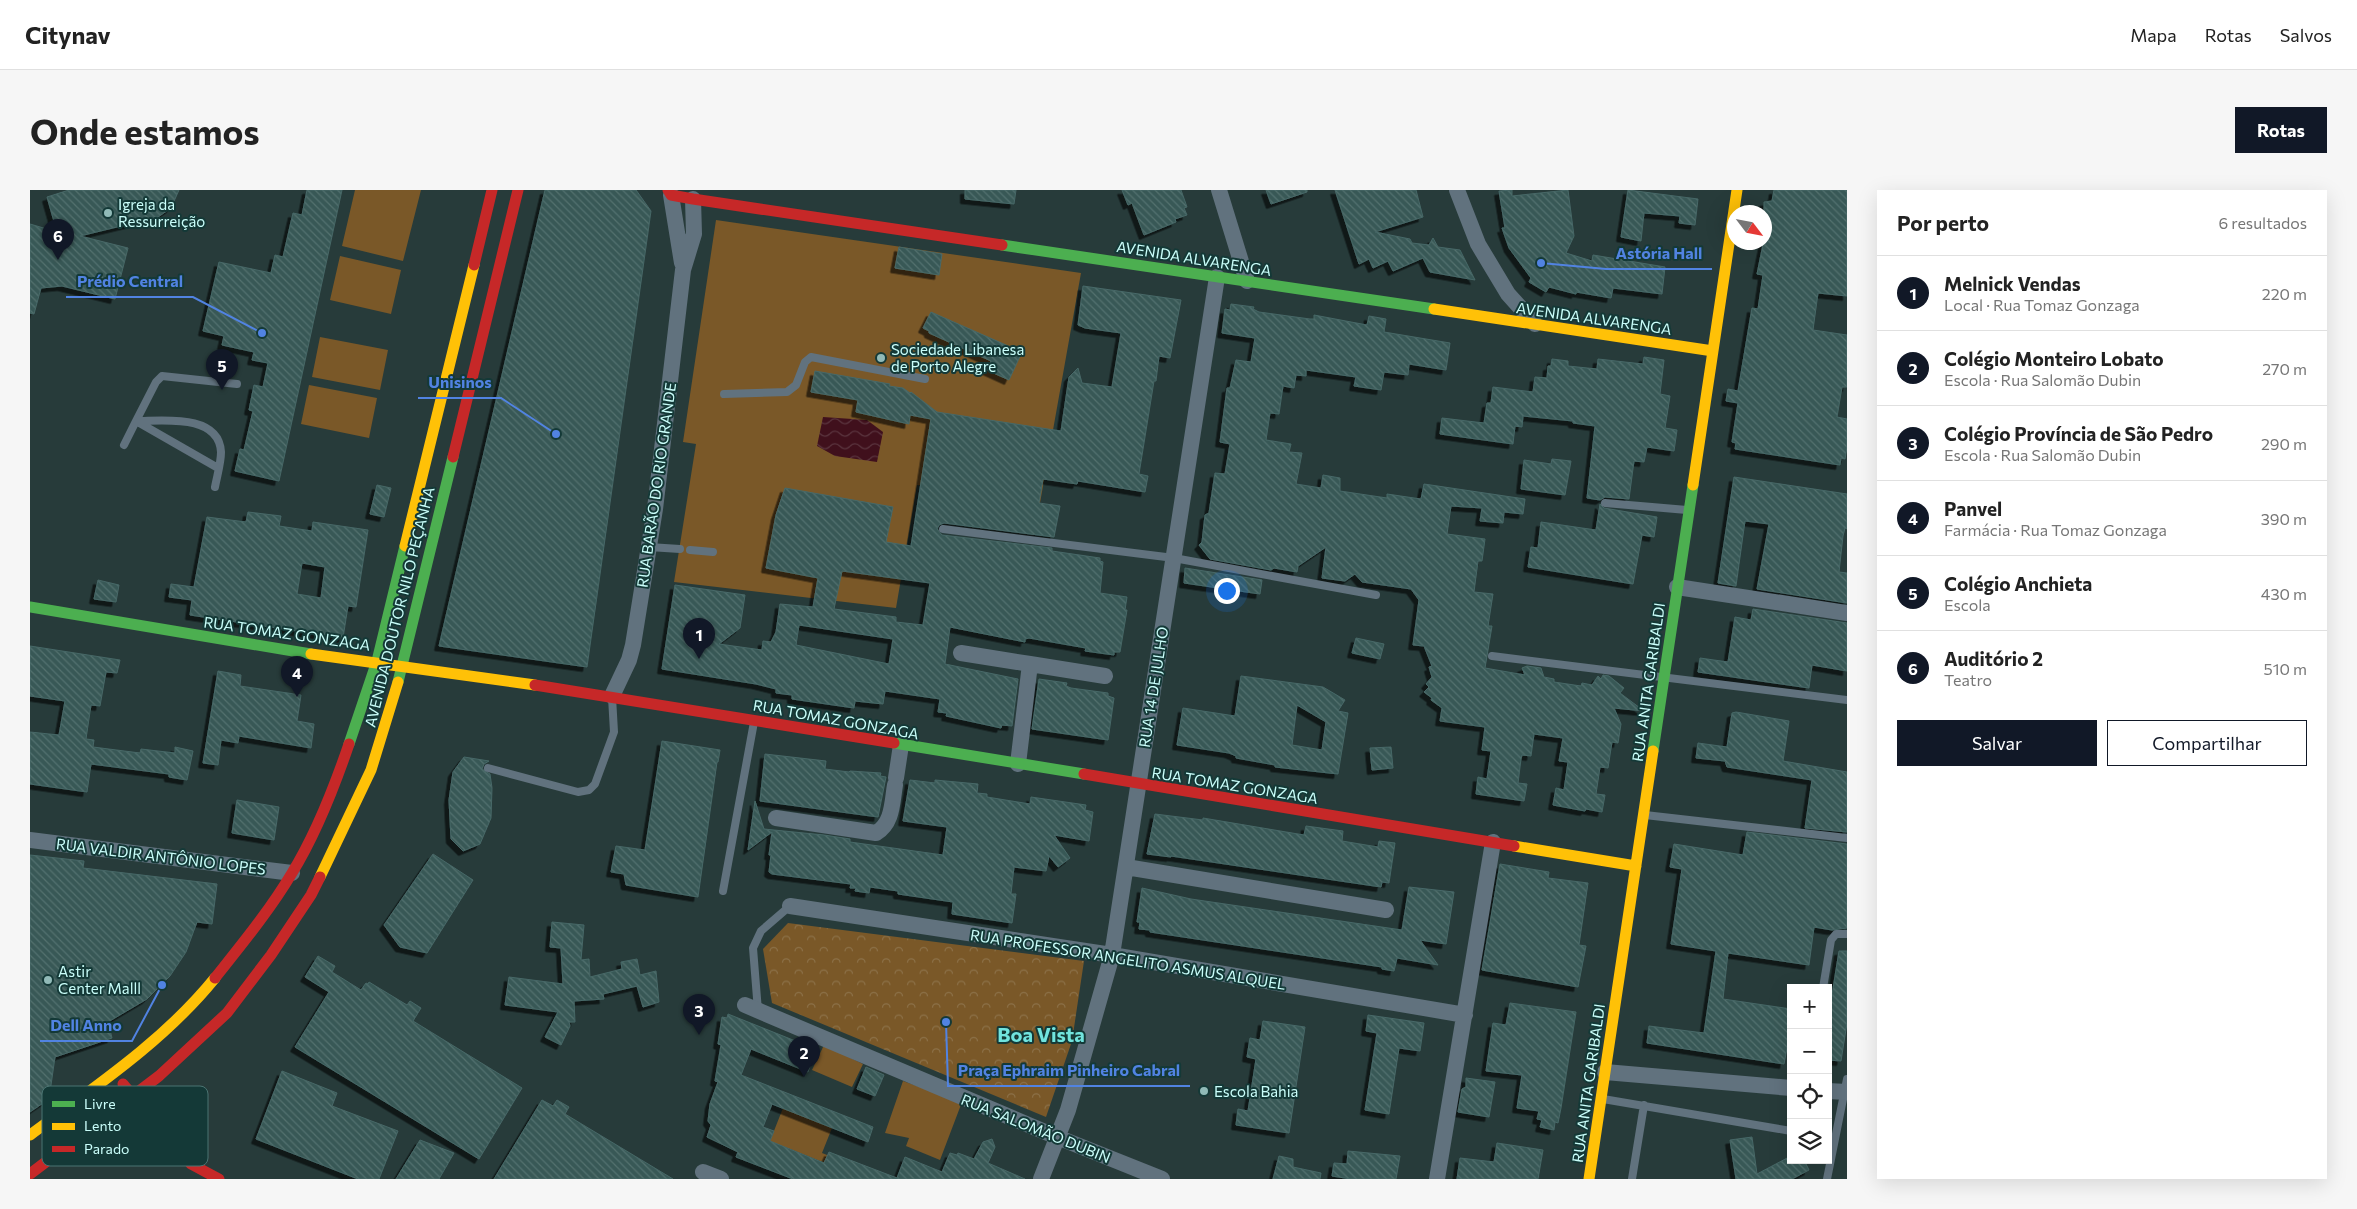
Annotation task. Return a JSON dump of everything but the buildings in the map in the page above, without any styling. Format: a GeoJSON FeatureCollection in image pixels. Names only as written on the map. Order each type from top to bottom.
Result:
{"type":"FeatureCollection","features":[{"type":"Feature","properties":{"kind":"main road","name":"AVENIDA DOUTOR NILO PEÇANHA"},"geometry":{"type":"LineString","coordinates":[[97,1086],[160,1035],[201,994],[248,937],[292,873],[342,765],[377,662],[492,190]]}},
{"type":"Feature","properties":{"kind":"main road","name":"AVENIDA DOUTOR NILO PEÇANHA"},"geometry":{"type":"LineString","coordinates":[[145,1086],[180,1058],[227,1013],[271,955],[310,896],[340,839],[371,770],[403,665],[518,190]]}},
{"type":"Feature","properties":{"kind":"main road","name":"RUA ANITA GARIBALDI"},"geometry":{"type":"LineString","coordinates":[[1589,1179],[1737,190]]}},
{"type":"Feature","properties":{"kind":"main road","name":"AVENIDA ALVARENGA"},"geometry":{"type":"LineString","coordinates":[[669,192],[1713,351]]}},
{"type":"Feature","properties":{"kind":"main road","name":"RUA TOMAZ GONZAGA"},"geometry":{"type":"LineString","coordinates":[[30,607],[284,651],[403,665],[612,696],[1138,785],[1636,866]]}},
{"type":"Feature","properties":{"kind":"main road"},"geometry":{"type":"LineString","coordinates":[[114,1074],[124,1086]]}},
{"type":"Feature","properties":{"kind":"main road","name":"AVENIDA DOUTOR NILO PEÇANHA"},"geometry":{"type":"LineString","coordinates":[[30,1135],[42,1126]]}},
{"type":"Feature","properties":{"kind":"main road","name":"AVENIDA DOUTOR NILO PEÇANHA"},"geometry":{"type":"LineString","coordinates":[[30,1174],[42,1165]]}},
{"type":"Feature","properties":{"kind":"main road"},"geometry":{"type":"LineString","coordinates":[[194,1166],[219,1179]]}},
{"type":"Feature","properties":{"kind":"street"},"geometry":{"type":"LineString","coordinates":[[1219,190],[1247,281]]}},
{"type":"Feature","properties":{"kind":"street"},"geometry":{"type":"LineString","coordinates":[[1457,190],[1478,244],[1508,294],[1536,324]]}},
{"type":"Feature","properties":{"kind":"street","name":"RUA BARÃO DO RIO GRANDE"},"geometry":{"type":"LineString","coordinates":[[669,192],[683,270]]}},
{"type":"Feature","properties":{"kind":"street","name":"RUA BARÃO DO RIO GRANDE"},"geometry":{"type":"LineString","coordinates":[[612,696],[629,660],[649,547],[683,270],[694,234],[691,194]]}},
{"type":"Feature","properties":{"kind":"street","name":"RUA 14 DE JULHO"},"geometry":{"type":"LineString","coordinates":[[1041,1179],[1068,1110],[1112,955],[1217,276]]}},
{"type":"Feature","properties":{"kind":"street"},"geometry":{"type":"LineString","coordinates":[[1677,588],[1847,612]]}},
{"type":"Feature","properties":{"kind":"street"},"geometry":{"type":"LineString","coordinates":[[961,652],[1105,676]]}},
{"type":"Feature","properties":{"kind":"street"},"geometry":{"type":"LineString","coordinates":[[1018,764],[1030,664]]}},
{"type":"Feature","properties":{"kind":"street"},"geometry":{"type":"LineString","coordinates":[[776,818],[876,834],[884,829],[888,822],[901,745]]}},
{"type":"Feature","properties":{"kind":"street","name":"RUA VALDIR ANTÔNIO LOPES"},"geometry":{"type":"LineString","coordinates":[[30,840],[292,873]]}},
{"type":"Feature","properties":{"kind":"street"},"geometry":{"type":"LineString","coordinates":[[1437,1179],[1493,842]]}},
{"type":"Feature","properties":{"kind":"street"},"geometry":{"type":"LineString","coordinates":[[1126,867],[1386,910]]}},
{"type":"Feature","properties":{"kind":"street","name":"RUA PROFESSOR ANGELITO ASMUS ALQUEL"},"geometry":{"type":"LineString","coordinates":[[790,906],[1112,955],[1465,1015]]}},
{"type":"Feature","properties":{"kind":"street","name":"RUA SALOMÃO DUBIN"},"geometry":{"type":"LineString","coordinates":[[752,1008],[1057,1138],[1162,1179]]}},
{"type":"Feature","properties":{"kind":"street"},"geometry":{"type":"LineString","coordinates":[[1605,1072],[1787,1088]]}},
{"type":"Feature","properties":{"kind":"street"},"geometry":{"type":"LineString","coordinates":[[1832,1090],[1846,1088]]}},
{"type":"Feature","properties":{"kind":"street"},"geometry":{"type":"LineString","coordinates":[[703,1172],[721,1179]]}},
{"type":"Feature","properties":{"kind":"lane"},"geometry":{"type":"LineString","coordinates":[[724,394],[787,392],[796,385],[804,362],[811,357],[926,379]]}},
{"type":"Feature","properties":{"kind":"lane"},"geometry":{"type":"LineString","coordinates":[[124,445],[156,382],[162,376],[237,384]]}},
{"type":"Feature","properties":{"kind":"lane"},"geometry":{"type":"LineString","coordinates":[[136,421],[179,420],[201,425],[215,434],[221,451],[214,487]]}},
{"type":"Feature","properties":{"kind":"lane"},"geometry":{"type":"LineString","coordinates":[[136,421],[218,468]]}},
{"type":"Feature","properties":{"kind":"lane"},"geometry":{"type":"LineString","coordinates":[[1605,503],[1689,510]]}},
{"type":"Feature","properties":{"kind":"lane"},"geometry":{"type":"LineString","coordinates":[[943,529],[1174,558],[1376,594]]}},
{"type":"Feature","properties":{"kind":"lane"},"geometry":{"type":"LineString","coordinates":[[649,547],[680,549]]}},
{"type":"Feature","properties":{"kind":"lane"},"geometry":{"type":"LineString","coordinates":[[690,550],[713,552]]}},
{"type":"Feature","properties":{"kind":"lane"},"geometry":{"type":"LineString","coordinates":[[1492,656],[1664,679],[1681,679],[1847,700]]}},
{"type":"Feature","properties":{"kind":"lane"},"geometry":{"type":"LineString","coordinates":[[488,768],[578,792],[589,790],[595,784],[614,732],[612,696]]}},
{"type":"Feature","properties":{"kind":"lane"},"geometry":{"type":"LineString","coordinates":[[723,891],[755,720]]}},
{"type":"Feature","properties":{"kind":"lane"},"geometry":{"type":"LineString","coordinates":[[1644,815],[1847,838]]}},
{"type":"Feature","properties":{"kind":"lane"},"geometry":{"type":"LineString","coordinates":[[752,1008],[753,948],[761,931],[790,906]]}},
{"type":"Feature","properties":{"kind":"lane"},"geometry":{"type":"LineString","coordinates":[[1824,984],[1831,940],[1836,934],[1847,934]]}},
{"type":"Feature","properties":{"kind":"lane"},"geometry":{"type":"LineString","coordinates":[[1832,1138],[1846,1088]]}},
{"type":"Feature","properties":{"kind":"lane"},"geometry":{"type":"LineString","coordinates":[[1601,1098],[1787,1129]]}},
{"type":"Feature","properties":{"kind":"lane"},"geometry":{"type":"LineString","coordinates":[[1632,1179],[1644,1104]]}},
{"type":"Feature","properties":{"kind":"lane"},"geometry":{"type":"LineString","coordinates":[[1827,1179],[1829,1164]]}},
{"type":"Feature","properties":{"kind":"green space"},"geometry":{"type":"Polygon","coordinates":[[[355,190],[421,190],[403,261],[342,246],[355,190]]]}},
{"type":"Feature","properties":{"kind":"green space","name":"Sociedade Libanesa de Porto Alegre"},"geometry":{"type":"Polygon","coordinates":[[[716,220],[1081,273],[1040,503],[917,485],[896,608],[674,582],[696,444],[683,442],[716,220]]]}},
{"type":"Feature","properties":{"kind":"green space"},"geometry":{"type":"Polygon","coordinates":[[[340,256],[401,270],[391,314],[330,300],[340,256]]]}},
{"type":"Feature","properties":{"kind":"green space"},"geometry":{"type":"Polygon","coordinates":[[[320,337],[388,350],[380,390],[312,377],[320,337]]]}},
{"type":"Feature","properties":{"kind":"green space"},"geometry":{"type":"Polygon","coordinates":[[[309,385],[377,398],[369,438],[301,424],[309,385]]]}},
{"type":"Feature","properties":{"kind":"green space"},"geometry":{"type":"Polygon","coordinates":[[[788,923],[1084,961],[1072,1041],[1046,1117],[772,1003],[763,949],[788,923]]]}},
{"type":"Feature","properties":{"kind":"green space"},"geometry":{"type":"Polygon","coordinates":[[[824,1045],[863,1064],[852,1087],[812,1070],[824,1045]]]}},
{"type":"Feature","properties":{"kind":"green space"},"geometry":{"type":"Polygon","coordinates":[[[903,1081],[962,1102],[940,1160],[906,1146],[909,1138],[885,1133],[903,1081]]]}},
{"type":"Feature","properties":{"kind":"green space"},"geometry":{"type":"Polygon","coordinates":[[[783,1108],[832,1128],[822,1153],[827,1155],[825,1163],[770,1141],[783,1108]]]}},
{"type":"Feature","properties":{"kind":"water"},"geometry":{"type":"Polygon","coordinates":[[[823,417],[867,420],[883,432],[877,462],[835,456],[817,446],[823,417]]]}},
{"type":"Feature","properties":{"kind":"traffic: fast"},"geometry":{"type":"LineString","coordinates":[[1002,245],[1434,309]]}},
{"type":"Feature","properties":{"kind":"traffic: fast"},"geometry":{"type":"LineString","coordinates":[[398,682],[453,457]]}},
{"type":"Feature","properties":{"kind":"traffic: fast"},"geometry":{"type":"LineString","coordinates":[[1653,751],[1693,485]]}},
{"type":"Feature","properties":{"kind":"traffic: fast"},"geometry":{"type":"LineString","coordinates":[[349,744],[377,661],[405,546]]}},
{"type":"Feature","properties":{"kind":"traffic: fast"},"geometry":{"type":"LineString","coordinates":[[30,607],[311,654]]}},
{"type":"Feature","properties":{"kind":"traffic: fast"},"geometry":{"type":"LineString","coordinates":[[894,743],[1084,774]]}},
{"type":"Feature","properties":{"kind":"traffic: slow"},"geometry":{"type":"LineString","coordinates":[[1693,485],[1737,190]]}},
{"type":"Feature","properties":{"kind":"traffic: slow"},"geometry":{"type":"LineString","coordinates":[[405,546],[474,265]]}},
{"type":"Feature","properties":{"kind":"traffic: slow"},"geometry":{"type":"LineString","coordinates":[[1434,309],[1713,351]]}},
{"type":"Feature","properties":{"kind":"traffic: slow"},"geometry":{"type":"LineString","coordinates":[[311,654],[535,685]]}},
{"type":"Feature","properties":{"kind":"traffic: slow"},"geometry":{"type":"LineString","coordinates":[[320,877],[371,770],[398,682]]}},
{"type":"Feature","properties":{"kind":"traffic: slow"},"geometry":{"type":"LineString","coordinates":[[1589,1179],[1653,751]]}},
{"type":"Feature","properties":{"kind":"traffic: slow"},"geometry":{"type":"LineString","coordinates":[[1514,846],[1636,866]]}},
{"type":"Feature","properties":{"kind":"traffic: slow"},"geometry":{"type":"LineString","coordinates":[[97,1086],[174,1022],[215,978]]}},
{"type":"Feature","properties":{"kind":"traffic: slow"},"geometry":{"type":"LineString","coordinates":[[30,1135],[42,1126]]}},
{"type":"Feature","properties":{"kind":"traffic: jam"},"geometry":{"type":"LineString","coordinates":[[474,265],[492,190]]}},
{"type":"Feature","properties":{"kind":"traffic: jam"},"geometry":{"type":"LineString","coordinates":[[453,457],[518,190]]}},
{"type":"Feature","properties":{"kind":"traffic: jam"},"geometry":{"type":"LineString","coordinates":[[668,190],[671,195],[693,199],[1002,245]]}},
{"type":"Feature","properties":{"kind":"traffic: jam"},"geometry":{"type":"LineString","coordinates":[[535,685],[894,743]]}},
{"type":"Feature","properties":{"kind":"traffic: jam"},"geometry":{"type":"LineString","coordinates":[[215,978],[265,914],[301,858],[324,810],[349,744]]}},
{"type":"Feature","properties":{"kind":"traffic: jam"},"geometry":{"type":"LineString","coordinates":[[1084,774],[1514,846]]}},
{"type":"Feature","properties":{"kind":"traffic: jam"},"geometry":{"type":"LineString","coordinates":[[146,1086],[227,1013],[271,955],[311,895],[320,877]]}},
{"type":"Feature","properties":{"kind":"traffic: jam"},"geometry":{"type":"LineString","coordinates":[[30,1174],[42,1165]]}},
{"type":"Feature","properties":{"kind":"traffic: jam"},"geometry":{"type":"LineString","coordinates":[[195,1166],[219,1179]]}},
{"type":"Feature","properties":{"kind":"place","name":"Igreja da Ressurreição"},"geometry":{"type":"Point","coordinates":[108,213]}},
{"type":"Feature","properties":{"kind":"place","name":"Auditório 2"},"geometry":{"type":"Point","coordinates":[58,260]}},
{"type":"Feature","properties":{"kind":"place","name":"Astória Hall"},"geometry":{"type":"Point","coordinates":[1541,263]}},
{"type":"Feature","properties":{"kind":"place","name":"Prédio Central"},"geometry":{"type":"Point","coordinates":[262,333]}},
{"type":"Feature","properties":{"kind":"place","name":"Sociedade Libanesa de Porto Alegre"},"geometry":{"type":"Point","coordinates":[881,358]}},
{"type":"Feature","properties":{"kind":"place","name":"Colégio Anchieta"},"geometry":{"type":"Point","coordinates":[222,390]}},
{"type":"Feature","properties":{"kind":"place","name":"Unisinos"},"geometry":{"type":"Point","coordinates":[556,434]}},
{"type":"Feature","properties":{"kind":"place","name":"Melnick Vendas"},"geometry":{"type":"Point","coordinates":[699,659]}},
{"type":"Feature","properties":{"kind":"place","name":"Panvel"},"geometry":{"type":"Point","coordinates":[297,697]}},
{"type":"Feature","properties":{"kind":"place","name":"Astir Center Malll"},"geometry":{"type":"Point","coordinates":[48,980]}},
{"type":"Feature","properties":{"kind":"place","name":"Dell Anno"},"geometry":{"type":"Point","coordinates":[162,985]}},
{"type":"Feature","properties":{"kind":"place","name":"Praça Ephraim Pinheiro Cabral"},"geometry":{"type":"Point","coordinates":[946,1022]}},
{"type":"Feature","properties":{"kind":"place","name":"Colégio Província de São Pedro"},"geometry":{"type":"Point","coordinates":[699,1035]}},
{"type":"Feature","properties":{"kind":"place","name":"Colégio Monteiro Lobato"},"geometry":{"type":"Point","coordinates":[804,1077]}},
{"type":"Feature","properties":{"kind":"place","name":"Escola Bahia"},"geometry":{"type":"Point","coordinates":[1204,1091]}},
{"type":"Feature","properties":{"kind":"district","name":"Boa Vista"},"geometry":{"type":"Point","coordinates":[1041,1034]}}]}
